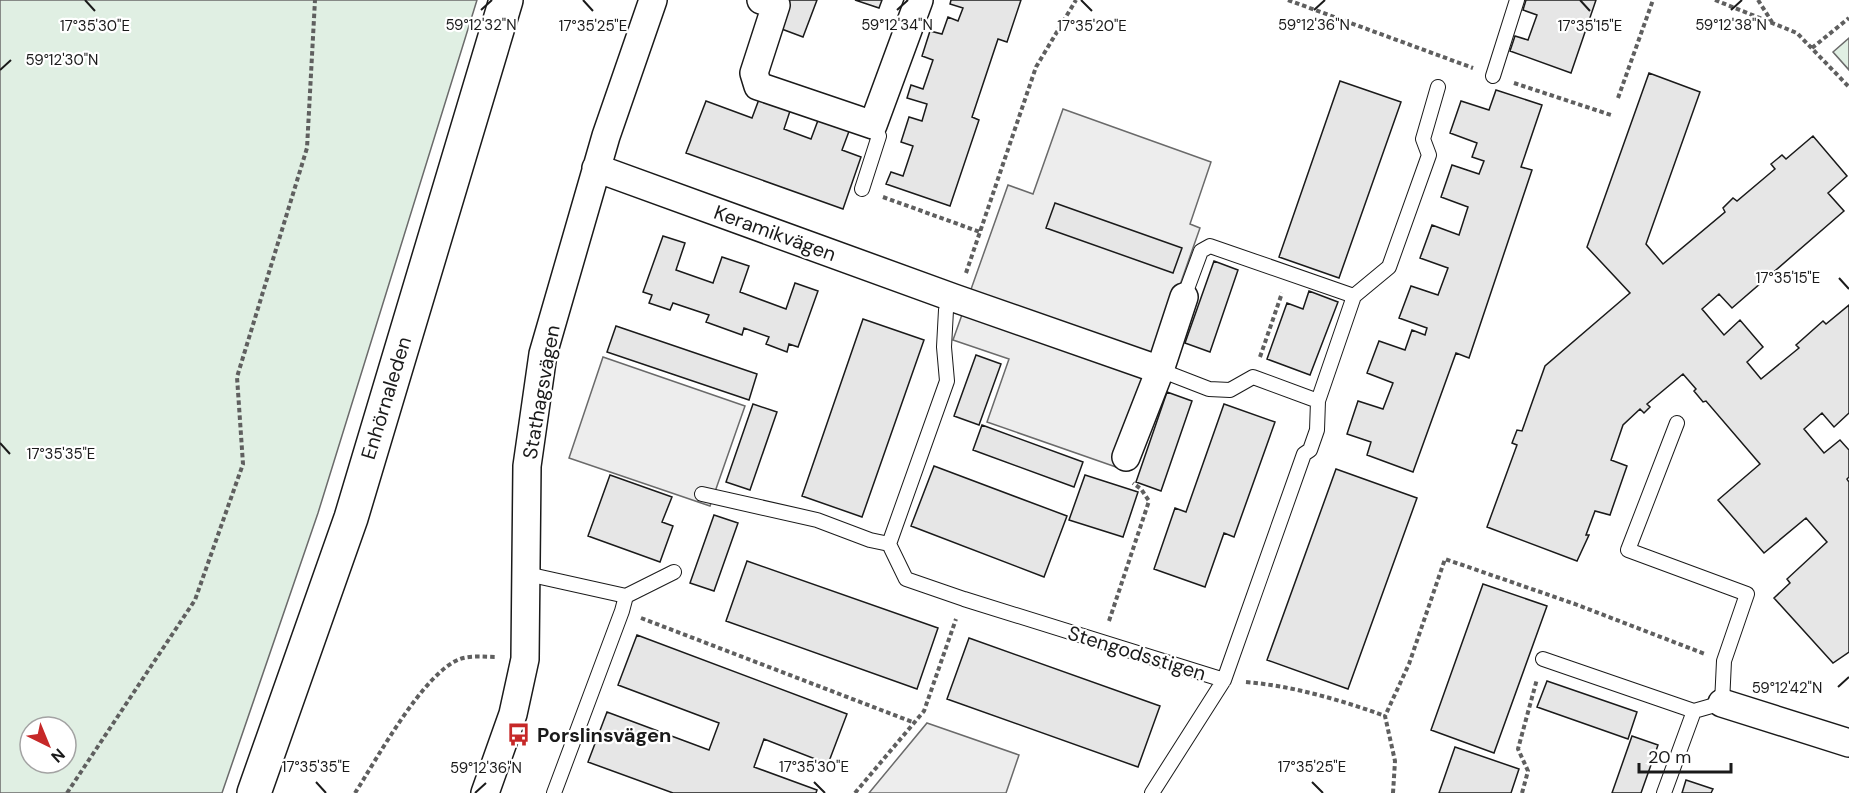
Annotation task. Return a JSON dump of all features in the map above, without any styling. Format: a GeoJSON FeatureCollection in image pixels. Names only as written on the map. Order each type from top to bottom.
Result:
{"type":"FeatureCollection","features":[{"type":"Feature","properties":{"kind":"street","name":"Enhörnaleden"},"geometry":{"type":"LineString","coordinates":[[254,793],[351,518],[506,0]]}},
{"type":"Feature","properties":{"kind":"street","name":"Stathagsvägen"},"geometry":{"type":"LineString","coordinates":[[485,793],[513,714],[525,659],[527,466],[543,354],[596,168],[653,0]]}},
{"type":"Feature","properties":{"kind":"street"},"geometry":{"type":"LineString","coordinates":[[761,0],[776,5],[754,73],[758,86],[873,125],[919,0]]}},
{"type":"Feature","properties":{"kind":"street","name":"Keramikvägen"},"geometry":{"type":"LineString","coordinates":[[596,168],[954,298]]}},
{"type":"Feature","properties":{"kind":"street"},"geometry":{"type":"LineString","coordinates":[[1126,457],[1160,370],[1184,297]]}},
{"type":"Feature","properties":{"kind":"street"},"geometry":{"type":"LineString","coordinates":[[954,298],[1160,370]]}},
{"type":"Feature","properties":{"kind":"street"},"geometry":{"type":"LineString","coordinates":[[1722,703],[1849,743]]}},
{"type":"Feature","properties":{"kind":"lane"},"geometry":{"type":"LineString","coordinates":[[1493,76],[1517,0]]}},
{"type":"Feature","properties":{"kind":"lane"},"geometry":{"type":"LineString","coordinates":[[1184,297],[1201,251],[1210,246],[1354,296],[1389,267],[1429,155],[1423,139],[1438,87]]}},
{"type":"Feature","properties":{"kind":"lane"},"geometry":{"type":"LineString","coordinates":[[862,189],[879,136],[873,125]]}},
{"type":"Feature","properties":{"kind":"lane","name":"Stengodsstigen"},"geometry":{"type":"LineString","coordinates":[[889,544],[906,579],[1224,680],[1304,454],[1310,450],[1317,430],[1318,400],[1354,296]]}},
{"type":"Feature","properties":{"kind":"lane"},"geometry":{"type":"LineString","coordinates":[[702,494],[817,520],[870,540],[889,544],[947,381],[944,348],[946,310],[954,298]]}},
{"type":"Feature","properties":{"kind":"lane"},"geometry":{"type":"LineString","coordinates":[[1160,370],[1209,390],[1230,390],[1253,377],[1318,400]]}},
{"type":"Feature","properties":{"kind":"lane"},"geometry":{"type":"LineString","coordinates":[[1543,659],[1694,711],[1722,703],[1724,661],[1747,594],[1628,550],[1677,423]]}},
{"type":"Feature","properties":{"kind":"lane"},"geometry":{"type":"LineString","coordinates":[[527,574],[626,597],[674,572]]}},
{"type":"Feature","properties":{"kind":"lane"},"geometry":{"type":"LineString","coordinates":[[554,793],[626,597]]}},
{"type":"Feature","properties":{"kind":"lane"},"geometry":{"type":"LineString","coordinates":[[1152,793],[1224,680]]}},
{"type":"Feature","properties":{"kind":"lane"},"geometry":{"type":"LineString","coordinates":[[1664,793],[1694,711]]}},
{"type":"Feature","properties":{"kind":"path"},"geometry":{"type":"LineString","coordinates":[[68,793],[195,600],[243,465],[237,377],[307,148],[315,0]]}},
{"type":"Feature","properties":{"kind":"path"},"geometry":{"type":"LineString","coordinates":[[954,298],[968,270],[1036,67],[1076,0]]}},
{"type":"Feature","properties":{"kind":"path"},"geometry":{"type":"LineString","coordinates":[[1288,0],[1448,57],[1493,76],[1611,116]]}},
{"type":"Feature","properties":{"kind":"path"},"geometry":{"type":"LineString","coordinates":[[1618,98],[1653,0]]}},
{"type":"Feature","properties":{"kind":"path"},"geometry":{"type":"LineString","coordinates":[[1715,0],[1797,33],[1849,87]]}},
{"type":"Feature","properties":{"kind":"path"},"geometry":{"type":"LineString","coordinates":[[1758,0],[1772,22]]}},
{"type":"Feature","properties":{"kind":"path"},"geometry":{"type":"LineString","coordinates":[[1812,48],[1849,18]]}},
{"type":"Feature","properties":{"kind":"path"},"geometry":{"type":"LineString","coordinates":[[862,189],[980,232]]}},
{"type":"Feature","properties":{"kind":"path"},"geometry":{"type":"LineString","coordinates":[[1253,377],[1289,273]]}},
{"type":"Feature","properties":{"kind":"path"},"geometry":{"type":"LineString","coordinates":[[1102,642],[1133,556],[1149,501],[1142,489],[1134,484],[1125,467],[1126,457]]}},
{"type":"Feature","properties":{"kind":"path"},"geometry":{"type":"LineString","coordinates":[[1393,793],[1395,761],[1384,716],[1409,664],[1445,559],[1575,603],[1724,661]]}},
{"type":"Feature","properties":{"kind":"path"},"geometry":{"type":"LineString","coordinates":[[855,793],[924,711],[964,599]]}},
{"type":"Feature","properties":{"kind":"path"},"geometry":{"type":"LineString","coordinates":[[622,611],[915,723]]}},
{"type":"Feature","properties":{"kind":"path"},"geometry":{"type":"LineString","coordinates":[[355,793],[391,735],[422,692],[441,671],[460,658],[525,659]]}},
{"type":"Feature","properties":{"kind":"path"},"geometry":{"type":"LineString","coordinates":[[1522,793],[1528,771],[1518,749],[1528,706],[1543,659]]}},
{"type":"Feature","properties":{"kind":"path"},"geometry":{"type":"LineString","coordinates":[[1224,680],[1262,683],[1350,703],[1384,716]]}},
{"type":"Feature","properties":{"kind":"green space"},"geometry":{"type":"Polygon","coordinates":[[[0,0],[477,0],[318,513],[222,793],[0,793],[0,0]]]}},
{"type":"Feature","properties":{"kind":"green space"},"geometry":{"type":"Polygon","coordinates":[[[1849,38],[1849,70],[1833,52],[1849,38]]]}},
{"type":"Feature","properties":{"kind":"shaded area"},"geometry":{"type":"Polygon","coordinates":[[[1063,109],[1211,162],[1190,224],[1200,228],[1116,467],[987,422],[1009,359],[953,340],[1008,185],[1033,194],[1063,109]]]}},
{"type":"Feature","properties":{"kind":"shaded area"},"geometry":{"type":"Polygon","coordinates":[[[603,357],[745,406],[710,506],[569,458],[603,357]]]}},
{"type":"Feature","properties":{"kind":"shaded area"},"geometry":{"type":"Polygon","coordinates":[[[927,723],[1019,755],[1006,793],[869,793],[927,723]]]}},
{"type":"Feature","properties":{"kind":"building"},"geometry":{"type":"Polygon","coordinates":[[[789,0],[817,0],[803,37],[779,28],[789,0]]]}},
{"type":"Feature","properties":{"kind":"building"},"geometry":{"type":"Polygon","coordinates":[[[855,0],[882,0],[879,8],[855,0]]]}},
{"type":"Feature","properties":{"kind":"building"},"geometry":{"type":"Polygon","coordinates":[[[951,0],[1021,0],[1007,42],[998,39],[972,117],[979,120],[950,206],[886,184],[891,172],[903,176],[913,146],[901,142],[909,117],[922,121],[927,104],[907,98],[911,85],[923,89],[933,60],[922,56],[930,31],[942,34],[948,17],[958,21],[963,8],[950,4],[951,0]]]}},
{"type":"Feature","properties":{"kind":"building"},"geometry":{"type":"Polygon","coordinates":[[[1526,0],[1596,0],[1571,73],[1510,51],[1515,36],[1528,40],[1537,15],[1523,10],[1526,0]]]}},
{"type":"Feature","properties":{"kind":"building"},"geometry":{"type":"Polygon","coordinates":[[[1649,73],[1700,92],[1646,244],[1663,264],[1725,212],[1723,208],[1733,198],[1737,201],[1775,169],[1771,164],[1782,155],[1786,159],[1813,136],[1847,176],[1828,193],[1844,211],[1732,308],[1719,294],[1702,309],[1724,335],[1740,320],[1763,347],[1747,362],[1761,379],[1799,348],[1796,345],[1823,321],[1826,324],[1849,305],[1849,413],[1834,427],[1822,413],[1804,429],[1824,453],[1840,440],[1849,450],[1849,477],[1847,479],[1849,482],[1849,652],[1833,663],[1774,598],[1790,583],[1787,579],[1827,542],[1806,518],[1764,553],[1718,500],[1760,464],[1706,401],[1703,402],[1694,391],[1696,389],[1683,374],[1647,404],[1650,407],[1644,413],[1640,409],[1623,425],[1611,460],[1627,466],[1610,515],[1595,511],[1586,535],[1589,535],[1577,561],[1487,527],[1517,445],[1512,443],[1517,430],[1522,431],[1545,366],[1630,293],[1587,247],[1649,73]]]}},
{"type":"Feature","properties":{"kind":"building"},"geometry":{"type":"Polygon","coordinates":[[[1340,81],[1401,102],[1339,278],[1279,257],[1340,81]]]}},
{"type":"Feature","properties":{"kind":"building"},"geometry":{"type":"Polygon","coordinates":[[[1496,90],[1542,105],[1521,167],[1532,170],[1469,358],[1456,353],[1413,472],[1367,455],[1371,442],[1347,434],[1358,401],[1383,409],[1393,383],[1367,373],[1379,341],[1405,350],[1412,330],[1425,335],[1427,328],[1399,318],[1411,286],[1438,295],[1448,268],[1420,258],[1432,225],[1459,235],[1468,207],[1441,197],[1452,165],[1479,174],[1484,161],[1472,157],[1477,143],[1450,133],[1461,101],[1489,110],[1496,90]]]}},
{"type":"Feature","properties":{"kind":"building"},"geometry":{"type":"Polygon","coordinates":[[[761,94],[792,105],[784,129],[811,139],[820,115],[851,126],[842,150],[861,157],[843,209],[686,153],[706,101],[752,118],[761,94]]]}},
{"type":"Feature","properties":{"kind":"building"},"geometry":{"type":"Polygon","coordinates":[[[1055,203],[1182,248],[1173,273],[1046,228],[1055,203]]]}},
{"type":"Feature","properties":{"kind":"building"},"geometry":{"type":"Polygon","coordinates":[[[663,236],[685,243],[676,270],[713,283],[722,257],[749,266],[740,292],[786,309],[795,283],[818,291],[798,347],[789,344],[787,352],[766,344],[769,337],[744,328],[742,335],[706,322],[709,315],[673,303],[670,310],[649,303],[652,295],[643,292],[663,236]]]}},
{"type":"Feature","properties":{"kind":"building"},"geometry":{"type":"Polygon","coordinates":[[[1214,261],[1238,270],[1210,352],[1185,343],[1214,261]]]}},
{"type":"Feature","properties":{"kind":"building"},"geometry":{"type":"Polygon","coordinates":[[[1309,291],[1338,302],[1310,375],[1267,359],[1287,303],[1303,309],[1309,291]]]}},
{"type":"Feature","properties":{"kind":"building"},"geometry":{"type":"Polygon","coordinates":[[[863,319],[924,340],[862,517],[802,496],[863,319]]]}},
{"type":"Feature","properties":{"kind":"building"},"geometry":{"type":"Polygon","coordinates":[[[616,326],[757,374],[749,400],[607,352],[616,326]]]}},
{"type":"Feature","properties":{"kind":"building"},"geometry":{"type":"Polygon","coordinates":[[[976,355],[1001,364],[979,425],[954,416],[976,355]]]}},
{"type":"Feature","properties":{"kind":"building"},"geometry":{"type":"Polygon","coordinates":[[[1167,392],[1192,401],[1161,491],[1136,482],[1167,392]]]}},
{"type":"Feature","properties":{"kind":"building"},"geometry":{"type":"Polygon","coordinates":[[[753,404],[777,412],[750,490],[726,482],[753,404]]]}},
{"type":"Feature","properties":{"kind":"building"},"geometry":{"type":"Polygon","coordinates":[[[1224,404],[1275,422],[1234,537],[1224,533],[1205,587],[1154,569],[1175,508],[1186,512],[1224,404]]]}},
{"type":"Feature","properties":{"kind":"building"},"geometry":{"type":"Polygon","coordinates":[[[982,425],[1083,462],[1074,487],[973,450],[982,425]]]}},
{"type":"Feature","properties":{"kind":"building"},"geometry":{"type":"Polygon","coordinates":[[[934,466],[1067,516],[1044,577],[911,526],[934,466]]]}},
{"type":"Feature","properties":{"kind":"building"},"geometry":{"type":"Polygon","coordinates":[[[1336,469],[1417,498],[1348,689],[1267,660],[1336,469]]]}},
{"type":"Feature","properties":{"kind":"building"},"geometry":{"type":"Polygon","coordinates":[[[610,475],[672,497],[662,522],[673,526],[660,562],[588,536],[610,475]]]}},
{"type":"Feature","properties":{"kind":"building"},"geometry":{"type":"Polygon","coordinates":[[[1085,475],[1138,492],[1123,537],[1069,520],[1085,475]]]}},
{"type":"Feature","properties":{"kind":"building"},"geometry":{"type":"Polygon","coordinates":[[[714,515],[738,523],[714,591],[690,583],[714,515]]]}},
{"type":"Feature","properties":{"kind":"building"},"geometry":{"type":"Polygon","coordinates":[[[747,561],[938,628],[917,689],[726,621],[747,561]]]}},
{"type":"Feature","properties":{"kind":"building"},"geometry":{"type":"Polygon","coordinates":[[[1483,584],[1547,606],[1494,753],[1431,730],[1483,584]]]}},
{"type":"Feature","properties":{"kind":"building"},"geometry":{"type":"Polygon","coordinates":[[[637,635],[847,714],[828,764],[764,739],[754,767],[817,790],[816,793],[673,793],[588,762],[607,712],[709,750],[719,723],[618,685],[637,635]]]}},
{"type":"Feature","properties":{"kind":"building"},"geometry":{"type":"Polygon","coordinates":[[[969,638],[1160,706],[1138,767],[947,699],[969,638]]]}},
{"type":"Feature","properties":{"kind":"building"},"geometry":{"type":"Polygon","coordinates":[[[1547,681],[1637,712],[1628,739],[1537,707],[1547,681]]]}},
{"type":"Feature","properties":{"kind":"building"},"geometry":{"type":"Polygon","coordinates":[[[1632,736],[1658,745],[1641,793],[1612,793],[1632,736]]]}},
{"type":"Feature","properties":{"kind":"building"},"geometry":{"type":"Polygon","coordinates":[[[1455,747],[1519,769],[1511,793],[1439,793],[1455,747]]]}},
{"type":"Feature","properties":{"kind":"building"},"geometry":{"type":"Polygon","coordinates":[[[1686,780],[1713,789],[1711,793],[1682,793],[1686,780]]]}},
{"type":"Feature","properties":{"kind":"place","name":"Porslinsvägen"},"geometry":{"type":"Point","coordinates":[519,735]}}]}
